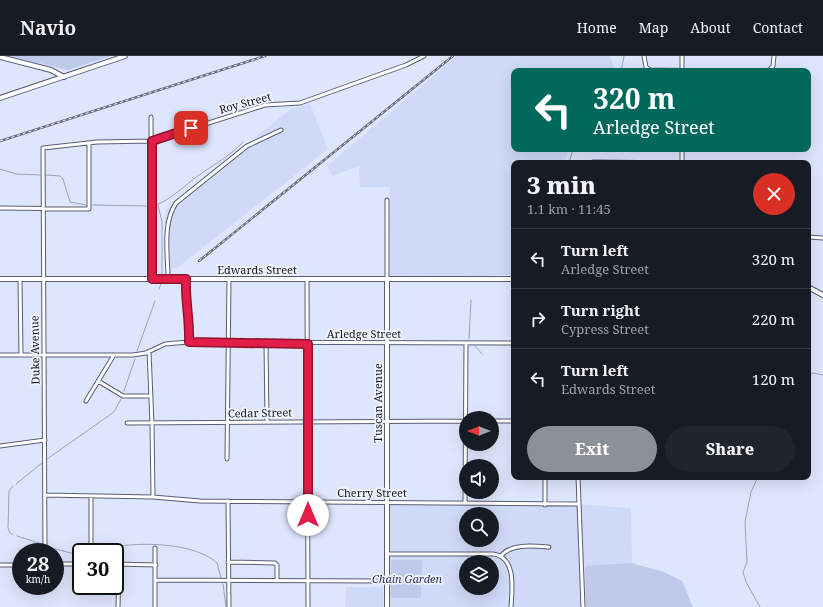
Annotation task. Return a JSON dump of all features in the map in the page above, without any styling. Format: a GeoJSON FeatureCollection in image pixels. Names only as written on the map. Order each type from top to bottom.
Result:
{"type":"FeatureCollection","features":[{"type":"Feature","properties":{"kind":"main road"},"geometry":{"type":"LineString","coordinates":[[0,98],[125,56]]}},
{"type":"Feature","properties":{"kind":"main road"},"geometry":{"type":"LineString","coordinates":[[0,57],[51,70],[64,77]]}},
{"type":"Feature","properties":{"kind":"main road","name":"Tuscan Avenue"},"geometry":{"type":"LineString","coordinates":[[387,279],[387,607]]}},
{"type":"Feature","properties":{"kind":"main road","name":"Edwards Street"},"geometry":{"type":"LineString","coordinates":[[0,280],[511,279]]}},
{"type":"Feature","properties":{"kind":"main road"},"geometry":{"type":"LineString","coordinates":[[811,289],[823,295]]}},
{"type":"Feature","properties":{"kind":"street","name":"Roy Street"},"geometry":{"type":"LineString","coordinates":[[43,148],[152,141],[265,105],[300,103],[385,73],[424,56]]}},
{"type":"Feature","properties":{"kind":"street"},"geometry":{"type":"LineString","coordinates":[[644,56],[647,68]]}},
{"type":"Feature","properties":{"kind":"street"},"geometry":{"type":"LineString","coordinates":[[682,56],[682,68]]}},
{"type":"Feature","properties":{"kind":"street"},"geometry":{"type":"LineString","coordinates":[[771,68],[773,66],[774,56]]}},
{"type":"Feature","properties":{"kind":"street"},"geometry":{"type":"LineString","coordinates":[[151,117],[152,279]]}},
{"type":"Feature","properties":{"kind":"street"},"geometry":{"type":"LineString","coordinates":[[168,279],[169,212],[176,203],[247,146],[281,130]]}},
{"type":"Feature","properties":{"kind":"street"},"geometry":{"type":"LineString","coordinates":[[0,208],[88,209],[89,144]]}},
{"type":"Feature","properties":{"kind":"street","name":"Duke Avenue"},"geometry":{"type":"LineString","coordinates":[[43,148],[42,209],[45,543]]}},
{"type":"Feature","properties":{"kind":"street","name":"Tuscan Avenue"},"geometry":{"type":"LineString","coordinates":[[386,200],[387,279]]}},
{"type":"Feature","properties":{"kind":"street"},"geometry":{"type":"LineString","coordinates":[[811,238],[823,238]]}},
{"type":"Feature","properties":{"kind":"street"},"geometry":{"type":"LineString","coordinates":[[20,279],[21,355]]}},
{"type":"Feature","properties":{"kind":"street"},"geometry":{"type":"LineString","coordinates":[[186,279],[186,298],[190,320],[189,342]]}},
{"type":"Feature","properties":{"kind":"street"},"geometry":{"type":"LineString","coordinates":[[227,459],[228,279]]}},
{"type":"Feature","properties":{"kind":"street"},"geometry":{"type":"LineString","coordinates":[[308,279],[308,607]]}},
{"type":"Feature","properties":{"kind":"street","name":"Arledge Street"},"geometry":{"type":"LineString","coordinates":[[0,355],[137,355],[165,344],[189,342],[308,344],[511,343]]}},
{"type":"Feature","properties":{"kind":"street"},"geometry":{"type":"LineString","coordinates":[[266,343],[267,421]]}},
{"type":"Feature","properties":{"kind":"street"},"geometry":{"type":"LineString","coordinates":[[466,343],[466,411]]}},
{"type":"Feature","properties":{"kind":"street"},"geometry":{"type":"LineString","coordinates":[[149,351],[153,497]]}},
{"type":"Feature","properties":{"kind":"street"},"geometry":{"type":"LineString","coordinates":[[86,401],[114,355]]}},
{"type":"Feature","properties":{"kind":"street"},"geometry":{"type":"LineString","coordinates":[[98,381],[123,396],[151,396]]}},
{"type":"Feature","properties":{"kind":"street","name":"Cedar Street"},"geometry":{"type":"LineString","coordinates":[[127,423],[459,421]]}},
{"type":"Feature","properties":{"kind":"street"},"geometry":{"type":"LineString","coordinates":[[499,421],[511,421]]}},
{"type":"Feature","properties":{"kind":"street"},"geometry":{"type":"LineString","coordinates":[[0,446],[45,440]]}},
{"type":"Feature","properties":{"kind":"street"},"geometry":{"type":"LineString","coordinates":[[465,503],[466,451]]}},
{"type":"Feature","properties":{"kind":"street"},"geometry":{"type":"LineString","coordinates":[[545,480],[545,505]]}},
{"type":"Feature","properties":{"kind":"street"},"geometry":{"type":"LineString","coordinates":[[578,480],[583,607]]}},
{"type":"Feature","properties":{"kind":"street","name":"Cherry Street"},"geometry":{"type":"LineString","coordinates":[[45,495],[153,497],[228,501],[387,501],[545,505],[579,504]]}},
{"type":"Feature","properties":{"kind":"street"},"geometry":{"type":"LineString","coordinates":[[90,496],[92,543]]}},
{"type":"Feature","properties":{"kind":"street"},"geometry":{"type":"LineString","coordinates":[[228,501],[229,607]]}},
{"type":"Feature","properties":{"kind":"street"},"geometry":{"type":"LineString","coordinates":[[501,556],[522,547],[550,547]]}},
{"type":"Feature","properties":{"kind":"street"},"geometry":{"type":"LineString","coordinates":[[155,548],[155,607]]}},
{"type":"Feature","properties":{"kind":"street"},"geometry":{"type":"LineString","coordinates":[[387,554],[493,554],[501,556],[507,561],[511,572],[511,607]]}},
{"type":"Feature","properties":{"kind":"street"},"geometry":{"type":"LineString","coordinates":[[228,562],[274,563],[277,565],[277,581]]}},
{"type":"Feature","properties":{"kind":"street"},"geometry":{"type":"LineString","coordinates":[[124,564],[156,565]]}},
{"type":"Feature","properties":{"kind":"street"},"geometry":{"type":"LineString","coordinates":[[0,565],[12,565]]}},
{"type":"Feature","properties":{"kind":"street"},"geometry":{"type":"LineString","coordinates":[[156,580],[229,582],[387,581]]}},
{"type":"Feature","properties":{"kind":"street"},"geometry":{"type":"LineString","coordinates":[[118,595],[118,607]]}},
{"type":"Feature","properties":{"kind":"shaded area"},"geometry":{"type":"Polygon","coordinates":[[[457,56],[610,56],[614,68],[511,68],[511,152],[568,152],[565,160],[511,160],[511,275],[389,276],[390,187],[360,187],[359,166],[332,176],[327,166],[457,56]]]}},
{"type":"Feature","properties":{"kind":"shaded area"},"geometry":{"type":"Polygon","coordinates":[[[310,104],[328,149],[177,268],[165,269],[165,219],[166,211],[171,205],[292,108],[310,104]]]}},
{"type":"Feature","properties":{"kind":"shaded area"},"geometry":{"type":"Polygon","coordinates":[[[387,501],[579,504],[631,508],[632,563],[664,572],[682,581],[693,607],[387,607],[387,501]]]}},
{"type":"Feature","properties":{"kind":"shaded area"},"geometry":{"type":"Polygon","coordinates":[[[346,587],[383,587],[383,607],[345,607],[346,587]]]}},
{"type":"Feature","properties":{"kind":"green space"},"geometry":{"type":"Polygon","coordinates":[[[9,56],[111,56],[68,70],[9,56]]]}},
{"type":"Feature","properties":{"kind":"green space","name":"Chain Garden"},"geometry":{"type":"Polygon","coordinates":[[[391,560],[422,560],[421,598],[391,598],[391,560]]]}},
{"type":"Feature","properties":{"kind":"green space"},"geometry":{"type":"Polygon","coordinates":[[[631,563],[664,572],[682,581],[693,607],[586,607],[585,566],[631,563]]]}},
{"type":"Feature","properties":{"kind":"waterway"},"geometry":{"type":"LineString","coordinates":[[622,68],[624,56]]}},
{"type":"Feature","properties":{"kind":"waterway"},"geometry":{"type":"LineString","coordinates":[[156,205],[171,197],[195,178],[226,157],[243,142]]}},
{"type":"Feature","properties":{"kind":"waterway"},"geometry":{"type":"LineString","coordinates":[[570,160],[572,152]]}},
{"type":"Feature","properties":{"kind":"waterway"},"geometry":{"type":"LineString","coordinates":[[0,169],[16,174],[40,175]]}},
{"type":"Feature","properties":{"kind":"waterway"},"geometry":{"type":"LineString","coordinates":[[46,175],[60,176],[63,179],[70,202],[86,205]]}},
{"type":"Feature","properties":{"kind":"waterway"},"geometry":{"type":"LineString","coordinates":[[93,205],[148,206]]}},
{"type":"Feature","properties":{"kind":"waterway"},"geometry":{"type":"LineString","coordinates":[[158,205],[162,222],[162,274]]}},
{"type":"Feature","properties":{"kind":"waterway"},"geometry":{"type":"LineString","coordinates":[[159,289],[161,284]]}},
{"type":"Feature","properties":{"kind":"waterway"},"geometry":{"type":"LineString","coordinates":[[469,339],[471,300]]}},
{"type":"Feature","properties":{"kind":"waterway"},"geometry":{"type":"LineString","coordinates":[[137,351],[155,301]]}},
{"type":"Feature","properties":{"kind":"waterway"},"geometry":{"type":"LineString","coordinates":[[475,346],[482,354]]}},
{"type":"Feature","properties":{"kind":"waterway"},"geometry":{"type":"LineString","coordinates":[[124,391],[135,359]]}},
{"type":"Feature","properties":{"kind":"waterway"},"geometry":{"type":"LineString","coordinates":[[811,374],[813,373],[823,375]]}},
{"type":"Feature","properties":{"kind":"waterway"},"geometry":{"type":"LineString","coordinates":[[47,459],[114,412],[121,399]]}},
{"type":"Feature","properties":{"kind":"waterway"},"geometry":{"type":"LineString","coordinates":[[16,484],[42,463]]}},
{"type":"Feature","properties":{"kind":"waterway"},"geometry":{"type":"LineString","coordinates":[[757,480],[751,492],[745,522],[747,562],[743,572],[746,582],[760,607]]}},
{"type":"Feature","properties":{"kind":"waterway"},"geometry":{"type":"LineString","coordinates":[[13,486],[9,491],[8,528],[10,533],[13,535]]}},
{"type":"Feature","properties":{"kind":"waterway"},"geometry":{"type":"LineString","coordinates":[[17,536],[39,543]]}},
{"type":"Feature","properties":{"kind":"waterway"},"geometry":{"type":"LineString","coordinates":[[124,546],[144,544],[185,548],[208,557],[217,563],[221,578]]}},
{"type":"Feature","properties":{"kind":"waterway"},"geometry":{"type":"LineString","coordinates":[[64,551],[72,553]]}},
{"type":"Feature","properties":{"kind":"waterway"},"geometry":{"type":"LineString","coordinates":[[223,584],[226,607]]}},
{"type":"Feature","properties":{"kind":"railway"},"geometry":{"type":"LineString","coordinates":[[0,141],[265,56]]}},
{"type":"Feature","properties":{"kind":"railway"},"geometry":{"type":"LineString","coordinates":[[199,261],[453,56]]}},
{"type":"Feature","properties":{"kind":"route"},"geometry":{"type":"LineString","coordinates":[[191,128],[152,141],[152,279],[186,279],[186,298],[190,320],[189,342],[308,344],[308,515]]}}]}
